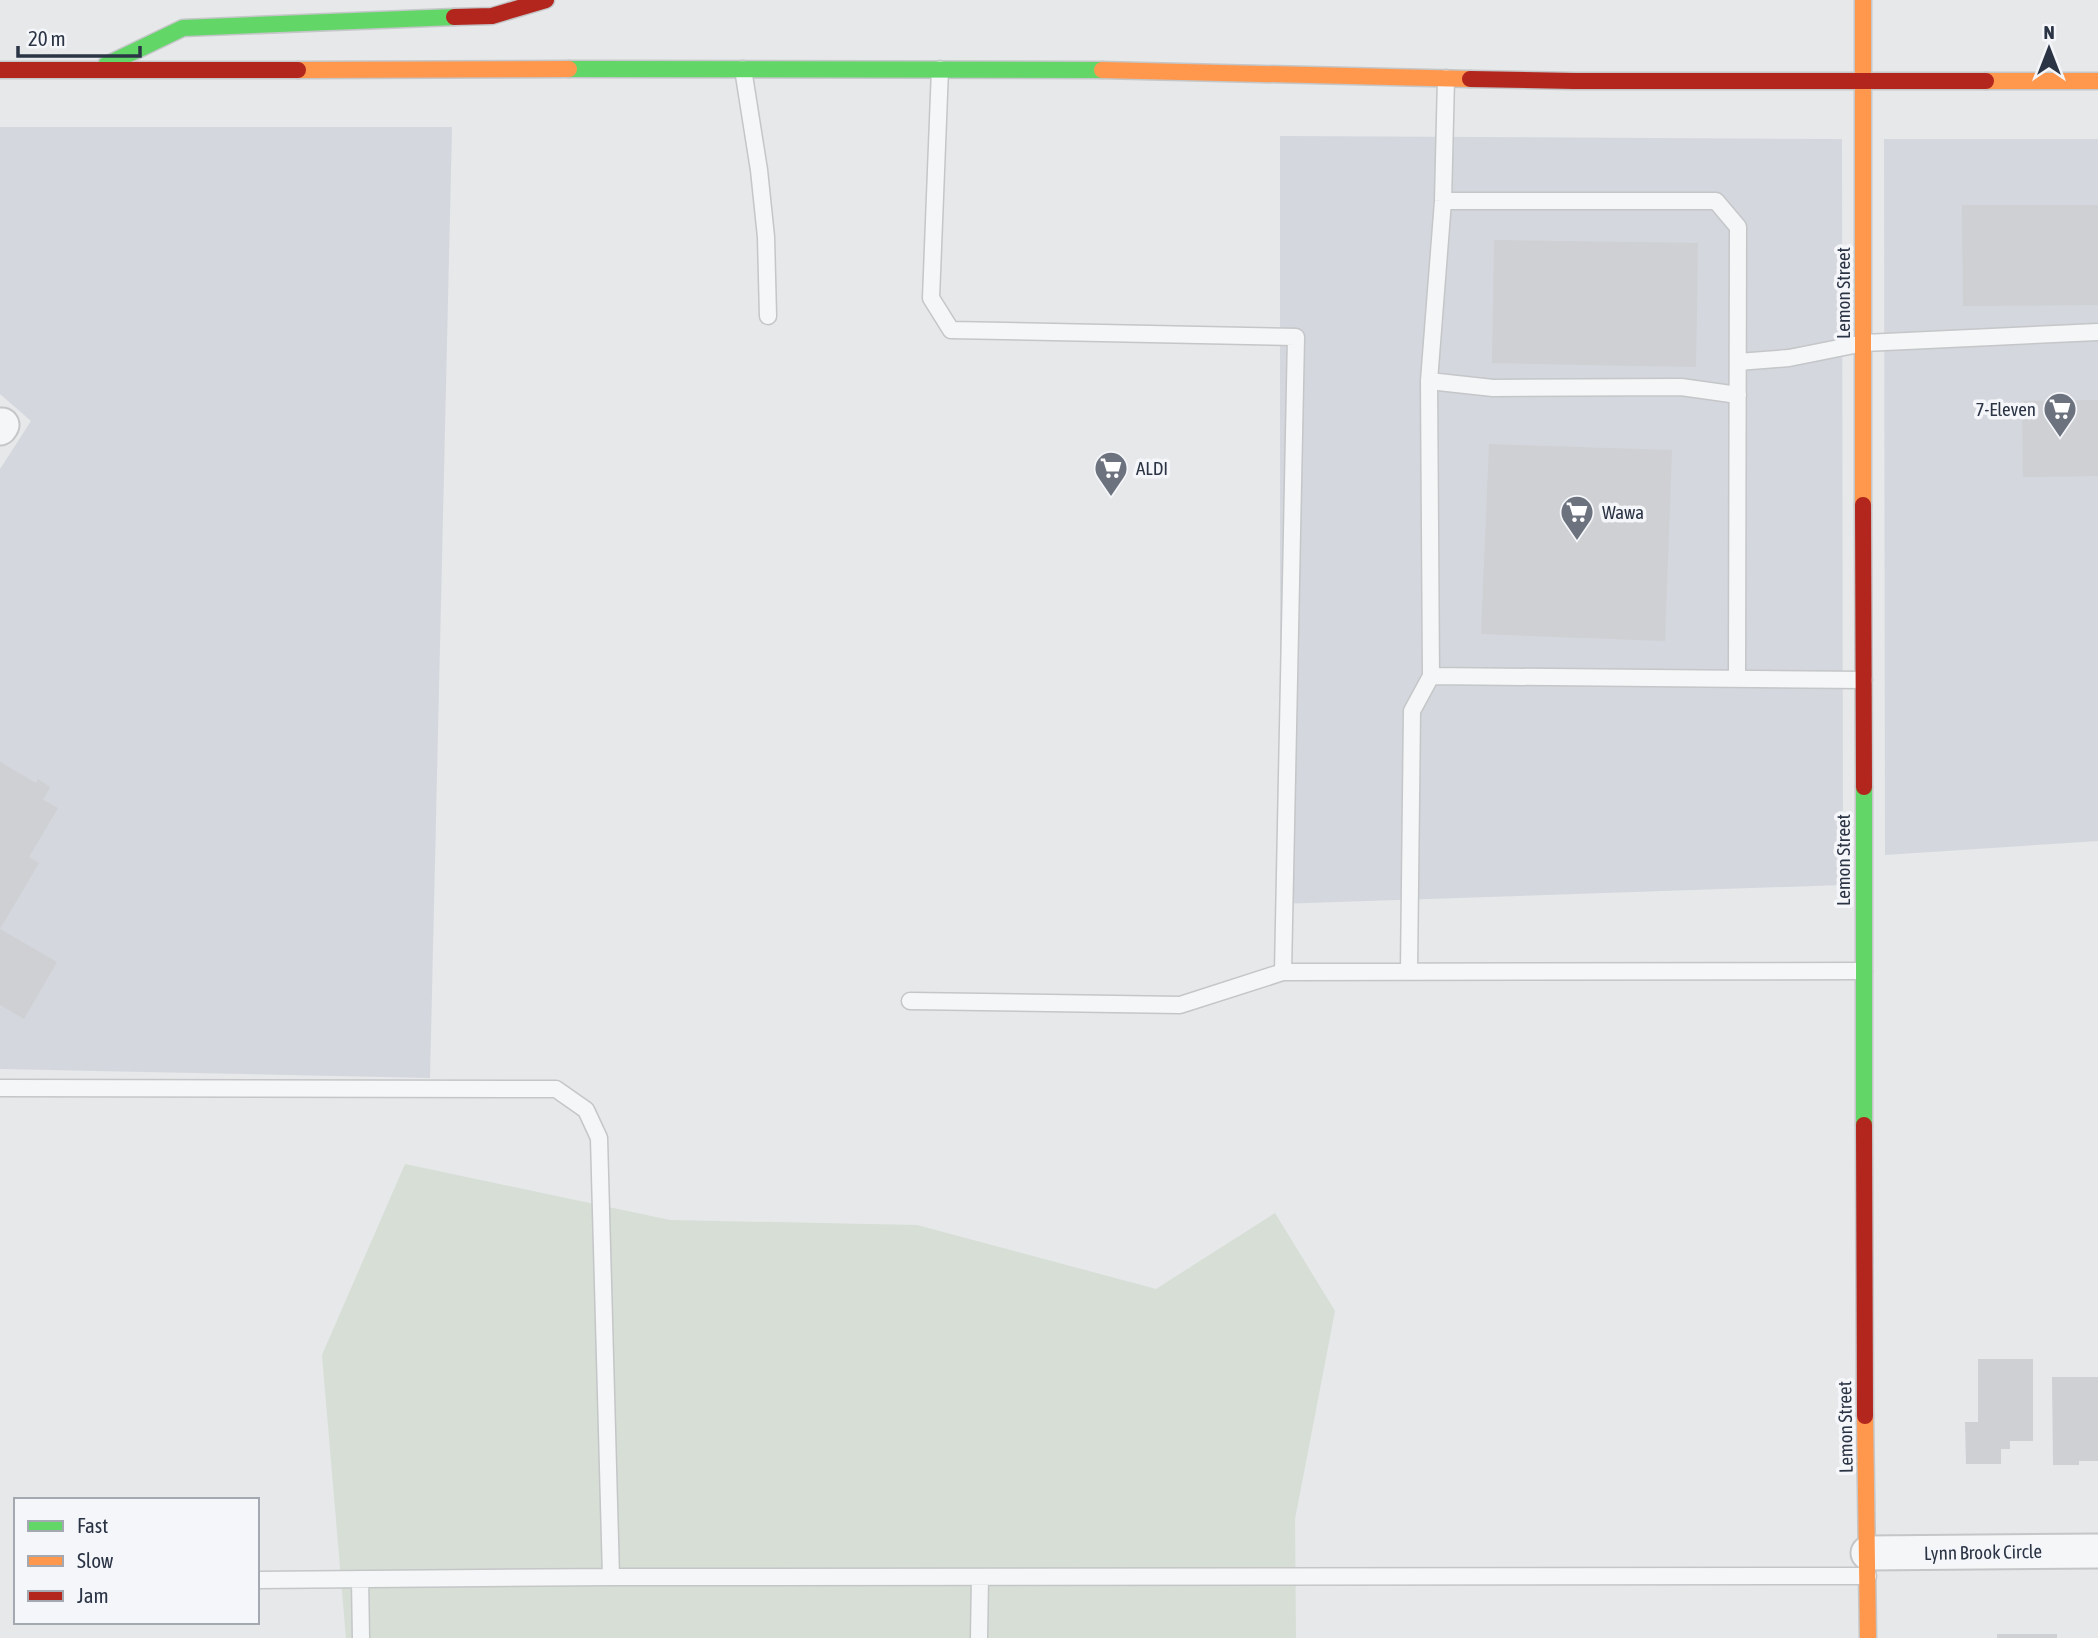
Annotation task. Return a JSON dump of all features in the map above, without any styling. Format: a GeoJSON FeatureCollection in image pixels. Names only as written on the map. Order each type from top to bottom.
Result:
{"type":"FeatureCollection","features":[{"type":"Feature","properties":{"kind":"main road"},"geometry":{"type":"LineString","coordinates":[[98,69],[183,28],[492,16],[546,0]]}},
{"type":"Feature","properties":{"kind":"main road","name":"Lemon Street"},"geometry":{"type":"LineString","coordinates":[[1863,0],[1864,1294],[1868,1638]]}},
{"type":"Feature","properties":{"kind":"main road"},"geometry":{"type":"LineString","coordinates":[[0,70],[1063,69],[1446,78],[2098,81]]}},
{"type":"Feature","properties":{"kind":"street","name":"Lynn Brook Circle"},"geometry":{"type":"LineString","coordinates":[[1868,1564],[2098,1551]]}},
{"type":"Feature","properties":{"kind":"lane"},"geometry":{"type":"LineString","coordinates":[[743,69],[761,183],[766,237],[768,316]]}},
{"type":"Feature","properties":{"kind":"lane"},"geometry":{"type":"LineString","coordinates":[[940,69],[931,298],[951,330],[1296,337],[1283,972]]}},
{"type":"Feature","properties":{"kind":"lane"},"geometry":{"type":"LineString","coordinates":[[1409,971],[1412,711],[1431,676],[1429,381],[1443,201],[1446,78]]}},
{"type":"Feature","properties":{"kind":"lane"},"geometry":{"type":"LineString","coordinates":[[1443,201],[1717,201],[1738,227],[1737,679]]}},
{"type":"Feature","properties":{"kind":"lane"},"geometry":{"type":"LineString","coordinates":[[1738,362],[1789,358],[1864,343],[2098,332]]}},
{"type":"Feature","properties":{"kind":"lane"},"geometry":{"type":"LineString","coordinates":[[1429,381],[1493,388],[1681,387],[1738,394]]}},
{"type":"Feature","properties":{"kind":"lane"},"geometry":{"type":"LineString","coordinates":[[1431,676],[1864,680]]}},
{"type":"Feature","properties":{"kind":"lane"},"geometry":{"type":"LineString","coordinates":[[910,1001],[1180,1005],[1283,972],[1864,971]]}},
{"type":"Feature","properties":{"kind":"lane"},"geometry":{"type":"LineString","coordinates":[[0,1088],[556,1089],[586,1111],[599,1138],[611,1577]]}},
{"type":"Feature","properties":{"kind":"lane"},"geometry":{"type":"LineString","coordinates":[[259,1580],[980,1577],[1868,1564]]}},
{"type":"Feature","properties":{"kind":"lane"},"geometry":{"type":"LineString","coordinates":[[979,1638],[980,1577]]}},
{"type":"Feature","properties":{"kind":"lane"},"geometry":{"type":"LineString","coordinates":[[360,1579],[361,1638]]}},
{"type":"Feature","properties":{"kind":"shaded area"},"geometry":{"type":"Polygon","coordinates":[[[0,127],[452,127],[430,1078],[0,1069],[0,469],[31,421],[0,394],[0,127]]]}},
{"type":"Feature","properties":{"kind":"shaded area"},"geometry":{"type":"Polygon","coordinates":[[[1280,136],[1842,139],[1843,885],[1277,904],[1280,853],[1280,136]]]}},
{"type":"Feature","properties":{"kind":"shaded area"},"geometry":{"type":"Polygon","coordinates":[[[1884,139],[2098,139],[2098,841],[1885,855],[1884,139]]]}},
{"type":"Feature","properties":{"kind":"shaded area"},"geometry":{"type":"Polygon","coordinates":[[[405,1164],[670,1220],[917,1225],[1156,1289],[1275,1213],[1335,1311],[1295,1519],[1296,1638],[346,1638],[322,1355],[405,1164]]]}},
{"type":"Feature","properties":{"kind":"building"},"geometry":{"type":"Polygon","coordinates":[[[1962,205],[2098,205],[2098,305],[1963,306],[1962,205]]]}},
{"type":"Feature","properties":{"kind":"building"},"geometry":{"type":"Polygon","coordinates":[[[1494,240],[1698,243],[1696,367],[1492,363],[1494,240]]]}},
{"type":"Feature","properties":{"kind":"building","name":"7-Eleven"},"geometry":{"type":"Polygon","coordinates":[[[2098,400],[2098,476],[2023,477],[2022,401],[2098,400]]]}},
{"type":"Feature","properties":{"kind":"building","name":"Wawa"},"geometry":{"type":"Polygon","coordinates":[[[1489,444],[1672,450],[1665,641],[1481,634],[1489,444]]]}},
{"type":"Feature","properties":{"kind":"building"},"geometry":{"type":"Polygon","coordinates":[[[0,762],[36,783],[38,779],[50,787],[43,800],[58,808],[29,857],[39,863],[0,929],[0,762]]]}},
{"type":"Feature","properties":{"kind":"building"},"geometry":{"type":"Polygon","coordinates":[[[0,929],[57,962],[24,1019],[0,1005],[0,929]]]}},
{"type":"Feature","properties":{"kind":"building"},"geometry":{"type":"Polygon","coordinates":[[[1978,1359],[2033,1359],[2033,1441],[2010,1441],[2010,1449],[2001,1449],[2001,1464],[1966,1464],[1965,1422],[1978,1422],[1978,1359]]]}},
{"type":"Feature","properties":{"kind":"building"},"geometry":{"type":"Polygon","coordinates":[[[2052,1377],[2098,1377],[2098,1461],[2079,1461],[2079,1465],[2053,1465],[2052,1377]]]}},
{"type":"Feature","properties":{"kind":"building"},"geometry":{"type":"Polygon","coordinates":[[[1997,1634],[2057,1634],[2057,1638],[1997,1638],[1997,1634]]]}},
{"type":"Feature","properties":{"kind":"traffic: fast"},"geometry":{"type":"LineString","coordinates":[[106,65],[183,28],[454,17]]}},
{"type":"Feature","properties":{"kind":"traffic: fast"},"geometry":{"type":"LineString","coordinates":[[569,69],[1102,70]]}},
{"type":"Feature","properties":{"kind":"traffic: fast"},"geometry":{"type":"LineString","coordinates":[[1864,787],[1864,1125]]}},
{"type":"Feature","properties":{"kind":"traffic: slow"},"geometry":{"type":"LineString","coordinates":[[1863,0],[1863,505]]}},
{"type":"Feature","properties":{"kind":"traffic: slow"},"geometry":{"type":"LineString","coordinates":[[298,70],[569,69]]}},
{"type":"Feature","properties":{"kind":"traffic: slow"},"geometry":{"type":"LineString","coordinates":[[1102,70],[1470,79]]}},
{"type":"Feature","properties":{"kind":"traffic: slow"},"geometry":{"type":"LineString","coordinates":[[1986,81],[2098,81]]}},
{"type":"Feature","properties":{"kind":"traffic: slow"},"geometry":{"type":"LineString","coordinates":[[1865,1416],[1868,1638]]}},
{"type":"Feature","properties":{"kind":"traffic: jam"},"geometry":{"type":"LineString","coordinates":[[454,17],[492,16],[546,0]]}},
{"type":"Feature","properties":{"kind":"traffic: jam"},"geometry":{"type":"LineString","coordinates":[[0,70],[298,70]]}},
{"type":"Feature","properties":{"kind":"traffic: jam"},"geometry":{"type":"LineString","coordinates":[[1470,79],[1986,81]]}},
{"type":"Feature","properties":{"kind":"traffic: jam"},"geometry":{"type":"LineString","coordinates":[[1863,505],[1864,787]]}},
{"type":"Feature","properties":{"kind":"traffic: jam"},"geometry":{"type":"LineString","coordinates":[[1864,1125],[1865,1416]]}},
{"type":"Feature","properties":{"kind":"place","name":"7-Eleven"},"geometry":{"type":"Point","coordinates":[2060,439]}},
{"type":"Feature","properties":{"kind":"place","name":"ALDI"},"geometry":{"type":"Point","coordinates":[1111,498]}},
{"type":"Feature","properties":{"kind":"place","name":"Wawa"},"geometry":{"type":"Point","coordinates":[1577,542]}}]}
